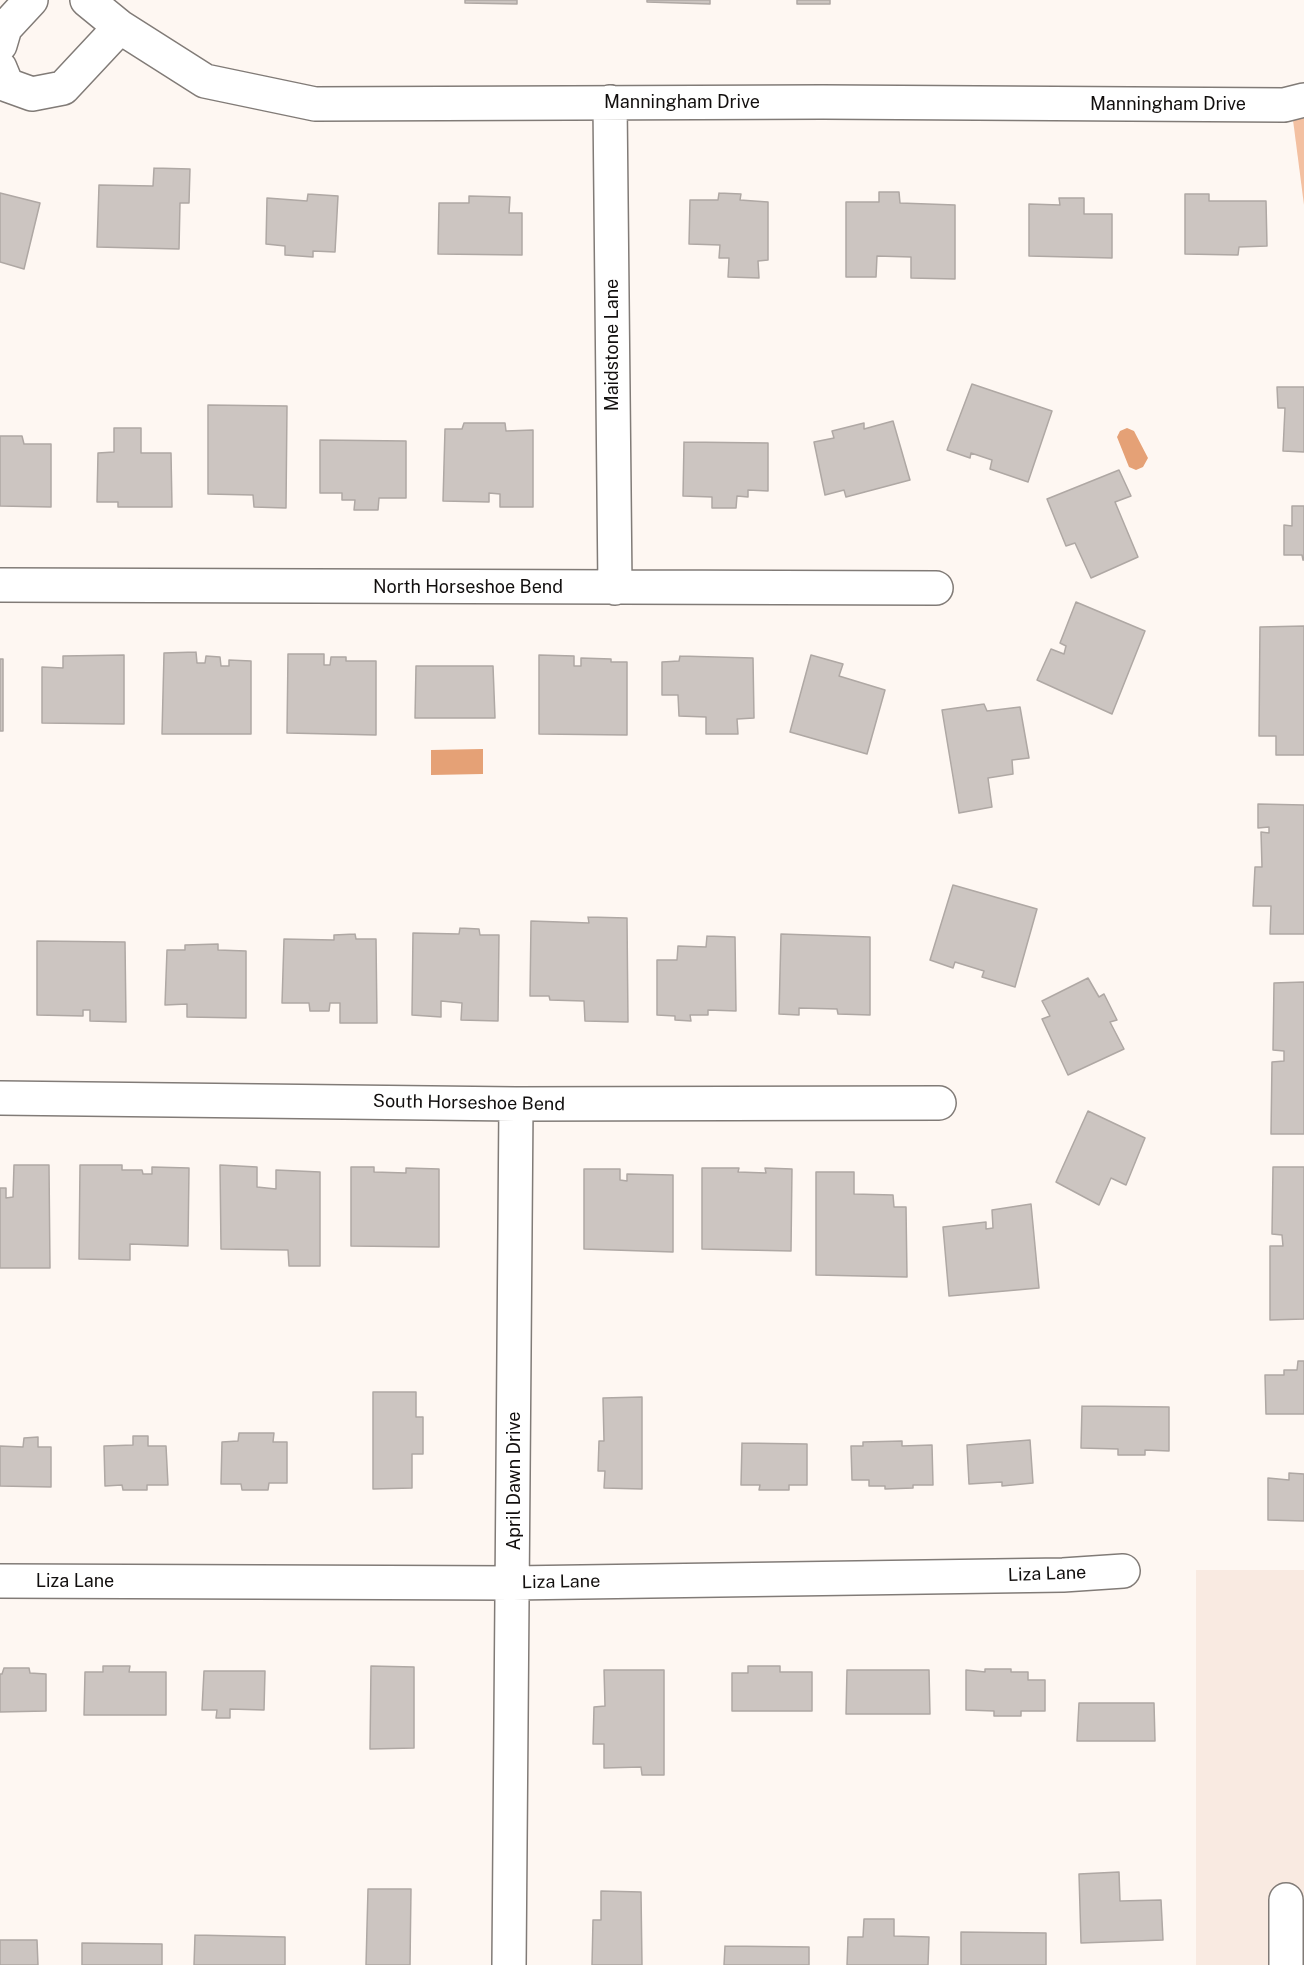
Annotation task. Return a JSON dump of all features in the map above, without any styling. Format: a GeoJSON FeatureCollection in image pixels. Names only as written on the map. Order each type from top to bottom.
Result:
{"type":"FeatureCollection","features":[{"type":"Feature","properties":{"kind":"street"},"geometry":{"type":"LineString","coordinates":[[0,45],[5,28],[31,0]]}},
{"type":"Feature","properties":{"kind":"street","name":"Manningham Drive"},"geometry":{"type":"LineString","coordinates":[[87,0],[120,27],[205,81],[315,104],[610,102],[1284,105],[1304,99]]}},
{"type":"Feature","properties":{"kind":"street"},"geometry":{"type":"LineString","coordinates":[[0,68],[7,85],[32,94],[63,88],[120,27]]}},
{"type":"Feature","properties":{"kind":"street","name":"Maidstone Lane"},"geometry":{"type":"LineString","coordinates":[[610,102],[615,588]]}},
{"type":"Feature","properties":{"kind":"street","name":"North Horseshoe Bend"},"geometry":{"type":"LineString","coordinates":[[0,585],[936,588]]}},
{"type":"Feature","properties":{"kind":"street","name":"South Horseshoe Bend"},"geometry":{"type":"LineString","coordinates":[[0,1098],[516,1104],[939,1103]]}},
{"type":"Feature","properties":{"kind":"street","name":"April Dawn Drive"},"geometry":{"type":"LineString","coordinates":[[509,1965],[516,1104]]}},
{"type":"Feature","properties":{"kind":"street","name":"Liza Lane"},"geometry":{"type":"LineString","coordinates":[[0,1581],[513,1583],[1063,1575],[1123,1570]]}},
{"type":"Feature","properties":{"kind":"street"},"geometry":{"type":"LineString","coordinates":[[1286,1900],[1286,1965]]}},
{"type":"Feature","properties":{"kind":"shaded area"},"geometry":{"type":"Polygon","coordinates":[[[1304,118],[1304,205],[1293,120],[1304,118]]]}},
{"type":"Feature","properties":{"kind":"shaded area"},"geometry":{"type":"Polygon","coordinates":[[[1127,428],[1134,431],[1148,458],[1143,467],[1136,470],[1129,467],[1117,437],[1120,431],[1127,428]]]}},
{"type":"Feature","properties":{"kind":"shaded area"},"geometry":{"type":"Polygon","coordinates":[[[483,749],[483,774],[431,775],[431,750],[483,749]]]}},
{"type":"Feature","properties":{"kind":"shaded area"},"geometry":{"type":"Polygon","coordinates":[[[1196,1570],[1304,1570],[1304,1965],[1196,1965],[1196,1570]]]}},
{"type":"Feature","properties":{"kind":"building"},"geometry":{"type":"Polygon","coordinates":[[[465,0],[517,0],[517,4],[465,3],[465,0]]]}},
{"type":"Feature","properties":{"kind":"building"},"geometry":{"type":"Polygon","coordinates":[[[647,0],[710,0],[710,4],[647,2],[647,0]]]}},
{"type":"Feature","properties":{"kind":"building"},"geometry":{"type":"Polygon","coordinates":[[[797,0],[830,0],[830,4],[797,4],[797,0]]]}},
{"type":"Feature","properties":{"kind":"building"},"geometry":{"type":"Polygon","coordinates":[[[154,168],[190,169],[189,203],[180,203],[179,249],[97,247],[99,185],[153,186],[154,168]]]}},
{"type":"Feature","properties":{"kind":"building"},"geometry":{"type":"Polygon","coordinates":[[[879,192],[899,192],[900,203],[955,205],[955,279],[911,278],[911,257],[877,256],[876,277],[846,277],[846,202],[879,202],[879,192]]]}},
{"type":"Feature","properties":{"kind":"building"},"geometry":{"type":"Polygon","coordinates":[[[0,193],[40,203],[24,269],[0,262],[0,193]]]}},
{"type":"Feature","properties":{"kind":"building"},"geometry":{"type":"Polygon","coordinates":[[[719,193],[741,194],[740,200],[768,202],[768,260],[758,261],[759,278],[728,277],[729,258],[719,258],[720,245],[689,244],[690,200],[718,200],[719,193]]]}},
{"type":"Feature","properties":{"kind":"building"},"geometry":{"type":"Polygon","coordinates":[[[308,194],[338,196],[335,252],[313,251],[313,257],[285,255],[285,246],[266,244],[267,198],[307,201],[308,194]]]}},
{"type":"Feature","properties":{"kind":"building"},"geometry":{"type":"Polygon","coordinates":[[[1185,194],[1209,194],[1209,201],[1266,201],[1267,246],[1239,247],[1238,255],[1185,254],[1185,194]]]}},
{"type":"Feature","properties":{"kind":"building"},"geometry":{"type":"Polygon","coordinates":[[[469,196],[510,197],[509,213],[522,213],[522,255],[438,254],[439,203],[469,203],[469,196]]]}},
{"type":"Feature","properties":{"kind":"building"},"geometry":{"type":"Polygon","coordinates":[[[1059,198],[1084,198],[1084,214],[1112,214],[1112,258],[1029,256],[1029,204],[1060,205],[1059,198]]]}},
{"type":"Feature","properties":{"kind":"building"},"geometry":{"type":"Polygon","coordinates":[[[972,384],[1052,411],[1028,482],[990,469],[992,460],[971,453],[970,458],[947,450],[972,384]]]}},
{"type":"Feature","properties":{"kind":"building"},"geometry":{"type":"Polygon","coordinates":[[[1277,387],[1304,387],[1304,452],[1283,451],[1285,408],[1278,408],[1277,387]]]}},
{"type":"Feature","properties":{"kind":"building"},"geometry":{"type":"Polygon","coordinates":[[[208,405],[287,406],[286,508],[254,507],[253,495],[208,494],[208,405]]]}},
{"type":"Feature","properties":{"kind":"building"},"geometry":{"type":"Polygon","coordinates":[[[893,421],[910,480],[846,497],[844,490],[825,495],[814,442],[834,438],[832,431],[864,423],[864,429],[893,421]]]}},
{"type":"Feature","properties":{"kind":"building"},"geometry":{"type":"Polygon","coordinates":[[[464,423],[505,423],[506,431],[533,430],[533,507],[500,507],[500,494],[489,493],[489,502],[443,501],[445,429],[462,429],[464,423]]]}},
{"type":"Feature","properties":{"kind":"building"},"geometry":{"type":"Polygon","coordinates":[[[114,428],[141,428],[141,453],[171,453],[172,507],[118,507],[118,502],[97,502],[98,453],[114,452],[114,428]]]}},
{"type":"Feature","properties":{"kind":"building"},"geometry":{"type":"Polygon","coordinates":[[[0,436],[22,436],[24,444],[51,444],[51,507],[0,506],[0,436]]]}},
{"type":"Feature","properties":{"kind":"building"},"geometry":{"type":"Polygon","coordinates":[[[320,440],[406,441],[406,498],[379,498],[378,510],[354,510],[355,500],[342,500],[342,493],[320,493],[320,440]]]}},
{"type":"Feature","properties":{"kind":"building"},"geometry":{"type":"Polygon","coordinates":[[[684,442],[768,443],[768,491],[748,490],[748,497],[737,496],[736,508],[712,508],[712,497],[683,496],[684,442]]]}},
{"type":"Feature","properties":{"kind":"building"},"geometry":{"type":"Polygon","coordinates":[[[1119,470],[1131,496],[1115,502],[1138,557],[1091,578],[1075,543],[1066,546],[1047,499],[1119,470]]]}},
{"type":"Feature","properties":{"kind":"building"},"geometry":{"type":"Polygon","coordinates":[[[1292,506],[1304,506],[1304,560],[1302,555],[1284,555],[1284,525],[1292,526],[1292,506]]]}},
{"type":"Feature","properties":{"kind":"building"},"geometry":{"type":"Polygon","coordinates":[[[1076,602],[1145,631],[1112,714],[1037,680],[1051,649],[1064,654],[1066,646],[1060,643],[1076,602]]]}},
{"type":"Feature","properties":{"kind":"building"},"geometry":{"type":"Polygon","coordinates":[[[1304,626],[1304,755],[1276,755],[1276,736],[1259,736],[1260,627],[1304,626]]]}},
{"type":"Feature","properties":{"kind":"building"},"geometry":{"type":"Polygon","coordinates":[[[196,652],[197,663],[205,663],[206,656],[220,657],[221,666],[229,666],[229,660],[251,661],[251,734],[162,734],[164,653],[196,652]]]}},
{"type":"Feature","properties":{"kind":"building"},"geometry":{"type":"Polygon","coordinates":[[[288,654],[324,654],[324,665],[330,665],[331,657],[346,657],[346,661],[376,661],[376,735],[287,733],[288,654]]]}},
{"type":"Feature","properties":{"kind":"building"},"geometry":{"type":"Polygon","coordinates":[[[124,655],[124,724],[42,723],[42,667],[63,668],[63,656],[124,655]]]}},
{"type":"Feature","properties":{"kind":"building"},"geometry":{"type":"Polygon","coordinates":[[[539,655],[574,656],[574,666],[581,666],[581,658],[627,662],[627,735],[539,734],[539,655]]]}},
{"type":"Feature","properties":{"kind":"building"},"geometry":{"type":"Polygon","coordinates":[[[811,655],[843,664],[839,676],[885,690],[867,754],[790,732],[811,655]]]}},
{"type":"Feature","properties":{"kind":"building"},"geometry":{"type":"Polygon","coordinates":[[[680,656],[753,658],[754,718],[737,719],[738,734],[706,734],[706,717],[679,716],[678,695],[662,695],[662,662],[679,661],[680,656]]]}},
{"type":"Feature","properties":{"kind":"building"},"geometry":{"type":"Polygon","coordinates":[[[0,659],[3,659],[3,731],[0,731],[0,659]]]}},
{"type":"Feature","properties":{"kind":"building"},"geometry":{"type":"Polygon","coordinates":[[[416,666],[493,666],[495,718],[415,718],[416,666]]]}},
{"type":"Feature","properties":{"kind":"building"},"geometry":{"type":"Polygon","coordinates":[[[984,704],[987,711],[1020,707],[1029,758],[1012,760],[1013,774],[988,778],[992,807],[959,813],[942,710],[984,704]]]}},
{"type":"Feature","properties":{"kind":"building"},"geometry":{"type":"Polygon","coordinates":[[[1258,804],[1304,805],[1304,934],[1270,934],[1271,906],[1253,906],[1255,867],[1262,867],[1261,832],[1269,833],[1269,827],[1258,828],[1258,804]]]}},
{"type":"Feature","properties":{"kind":"building"},"geometry":{"type":"Polygon","coordinates":[[[953,885],[1037,909],[1015,987],[982,977],[984,971],[955,962],[953,968],[930,960],[953,885]]]}},
{"type":"Feature","properties":{"kind":"building"},"geometry":{"type":"Polygon","coordinates":[[[588,917],[627,918],[628,1022],[585,1021],[584,1001],[550,1000],[549,996],[530,996],[531,921],[589,923],[588,917]]]}},
{"type":"Feature","properties":{"kind":"building"},"geometry":{"type":"Polygon","coordinates":[[[460,928],[479,929],[480,935],[499,935],[498,1021],[461,1020],[462,1003],[441,1001],[441,1017],[412,1015],[413,933],[459,934],[460,928]]]}},
{"type":"Feature","properties":{"kind":"building"},"geometry":{"type":"Polygon","coordinates":[[[355,934],[356,939],[376,939],[377,1023],[340,1023],[340,1003],[330,1003],[329,1011],[310,1011],[309,1003],[282,1003],[284,939],[334,940],[334,935],[355,934]]]}},
{"type":"Feature","properties":{"kind":"building"},"geometry":{"type":"Polygon","coordinates":[[[781,934],[870,937],[870,1015],[838,1014],[837,1009],[799,1008],[799,1015],[779,1014],[781,934]]]}},
{"type":"Feature","properties":{"kind":"building"},"geometry":{"type":"Polygon","coordinates":[[[707,936],[735,937],[736,1011],[708,1010],[708,1015],[690,1015],[691,1021],[675,1020],[675,1016],[657,1015],[657,960],[677,960],[678,946],[706,947],[707,936]]]}},
{"type":"Feature","properties":{"kind":"building"},"geometry":{"type":"Polygon","coordinates":[[[37,941],[125,942],[126,1022],[90,1021],[90,1010],[83,1010],[83,1016],[37,1015],[37,941]]]}},
{"type":"Feature","properties":{"kind":"building"},"geometry":{"type":"Polygon","coordinates":[[[218,944],[218,950],[246,951],[246,1018],[187,1017],[187,1004],[165,1005],[167,950],[185,950],[185,945],[218,944]]]}},
{"type":"Feature","properties":{"kind":"building"},"geometry":{"type":"Polygon","coordinates":[[[1088,978],[1099,997],[1104,994],[1117,1020],[1110,1022],[1124,1049],[1068,1075],[1042,1019],[1050,1016],[1042,1001],[1088,978]]]}},
{"type":"Feature","properties":{"kind":"building"},"geometry":{"type":"Polygon","coordinates":[[[1304,982],[1304,1134],[1271,1134],[1272,1062],[1284,1061],[1284,1051],[1273,1050],[1274,983],[1304,982]]]}},
{"type":"Feature","properties":{"kind":"building"},"geometry":{"type":"Polygon","coordinates":[[[1088,1111],[1145,1138],[1126,1185],[1111,1178],[1099,1205],[1056,1182],[1088,1111]]]}},
{"type":"Feature","properties":{"kind":"building"},"geometry":{"type":"Polygon","coordinates":[[[14,1165],[49,1165],[50,1268],[0,1268],[0,1188],[6,1188],[6,1198],[13,1197],[14,1165]]]}},
{"type":"Feature","properties":{"kind":"building"},"geometry":{"type":"Polygon","coordinates":[[[80,1165],[122,1165],[122,1170],[142,1170],[143,1174],[152,1174],[152,1167],[189,1168],[188,1246],[130,1244],[130,1260],[79,1259],[80,1165]]]}},
{"type":"Feature","properties":{"kind":"building"},"geometry":{"type":"Polygon","coordinates":[[[220,1165],[257,1167],[257,1187],[276,1189],[276,1170],[320,1172],[320,1266],[289,1266],[288,1250],[221,1249],[220,1165]]]}},
{"type":"Feature","properties":{"kind":"building"},"geometry":{"type":"Polygon","coordinates":[[[351,1167],[374,1167],[374,1172],[406,1173],[406,1168],[439,1169],[439,1247],[351,1246],[351,1167]]]}},
{"type":"Feature","properties":{"kind":"building"},"geometry":{"type":"Polygon","coordinates":[[[1273,1167],[1304,1167],[1304,1319],[1270,1320],[1270,1246],[1283,1246],[1282,1235],[1272,1234],[1273,1167]]]}},
{"type":"Feature","properties":{"kind":"building"},"geometry":{"type":"Polygon","coordinates":[[[702,1168],[739,1168],[738,1172],[766,1173],[765,1168],[792,1169],[791,1251],[702,1249],[702,1168]]]}},
{"type":"Feature","properties":{"kind":"building"},"geometry":{"type":"Polygon","coordinates":[[[584,1169],[620,1169],[620,1180],[627,1181],[627,1174],[673,1175],[673,1252],[584,1249],[584,1169]]]}},
{"type":"Feature","properties":{"kind":"building"},"geometry":{"type":"Polygon","coordinates":[[[816,1172],[854,1172],[854,1194],[893,1195],[894,1207],[906,1207],[907,1277],[816,1275],[816,1172]]]}},
{"type":"Feature","properties":{"kind":"building"},"geometry":{"type":"Polygon","coordinates":[[[1031,1204],[1039,1288],[949,1296],[943,1227],[986,1222],[986,1229],[993,1228],[992,1210],[1031,1204]]]}},
{"type":"Feature","properties":{"kind":"building"},"geometry":{"type":"Polygon","coordinates":[[[1298,1361],[1304,1361],[1304,1414],[1266,1414],[1265,1375],[1284,1375],[1284,1370],[1297,1370],[1298,1361]]]}},
{"type":"Feature","properties":{"kind":"building"},"geometry":{"type":"Polygon","coordinates":[[[373,1392],[416,1392],[416,1417],[423,1417],[423,1454],[412,1454],[412,1488],[373,1489],[373,1392]]]}},
{"type":"Feature","properties":{"kind":"building"},"geometry":{"type":"Polygon","coordinates":[[[642,1397],[642,1489],[604,1488],[605,1471],[598,1471],[599,1441],[604,1441],[603,1398],[642,1397]]]}},
{"type":"Feature","properties":{"kind":"building"},"geometry":{"type":"Polygon","coordinates":[[[1082,1406],[1169,1407],[1169,1451],[1145,1450],[1145,1455],[1118,1455],[1118,1449],[1081,1448],[1082,1406]]]}},
{"type":"Feature","properties":{"kind":"building"},"geometry":{"type":"Polygon","coordinates":[[[239,1433],[274,1433],[273,1442],[287,1442],[287,1483],[269,1483],[268,1490],[242,1490],[241,1484],[221,1484],[222,1442],[238,1441],[239,1433]]]}},
{"type":"Feature","properties":{"kind":"building"},"geometry":{"type":"Polygon","coordinates":[[[133,1436],[148,1436],[148,1446],[166,1446],[168,1485],[147,1485],[147,1490],[123,1490],[122,1485],[105,1486],[104,1446],[133,1445],[133,1436]]]}},
{"type":"Feature","properties":{"kind":"building"},"geometry":{"type":"Polygon","coordinates":[[[38,1437],[38,1447],[51,1447],[51,1487],[0,1486],[0,1446],[23,1447],[24,1438],[38,1437]]]}},
{"type":"Feature","properties":{"kind":"building"},"geometry":{"type":"Polygon","coordinates":[[[1030,1440],[1033,1483],[1002,1486],[1002,1482],[969,1484],[967,1445],[1030,1440]]]}},
{"type":"Feature","properties":{"kind":"building"},"geometry":{"type":"Polygon","coordinates":[[[902,1441],[902,1446],[932,1445],[933,1485],[885,1489],[885,1486],[869,1486],[869,1480],[852,1480],[851,1446],[863,1446],[863,1442],[902,1441]]]}},
{"type":"Feature","properties":{"kind":"building"},"geometry":{"type":"Polygon","coordinates":[[[742,1443],[807,1444],[807,1485],[789,1485],[789,1490],[759,1490],[760,1485],[741,1485],[742,1443]]]}},
{"type":"Feature","properties":{"kind":"building"},"geometry":{"type":"Polygon","coordinates":[[[1289,1473],[1304,1474],[1304,1521],[1268,1520],[1268,1478],[1289,1480],[1289,1473]]]}},
{"type":"Feature","properties":{"kind":"building"},"geometry":{"type":"Polygon","coordinates":[[[103,1666],[130,1666],[129,1672],[166,1672],[166,1715],[84,1715],[85,1672],[103,1672],[103,1666]]]}},
{"type":"Feature","properties":{"kind":"building"},"geometry":{"type":"Polygon","coordinates":[[[371,1666],[414,1667],[414,1748],[370,1749],[371,1666]]]}},
{"type":"Feature","properties":{"kind":"building"},"geometry":{"type":"Polygon","coordinates":[[[748,1666],[780,1666],[780,1672],[812,1672],[812,1711],[732,1711],[732,1673],[748,1673],[748,1666]]]}},
{"type":"Feature","properties":{"kind":"building"},"geometry":{"type":"Polygon","coordinates":[[[4,1668],[29,1668],[30,1673],[46,1674],[46,1711],[0,1712],[0,1674],[4,1668]]]}},
{"type":"Feature","properties":{"kind":"building"},"geometry":{"type":"Polygon","coordinates":[[[985,1669],[1011,1669],[1011,1672],[1028,1672],[1028,1680],[1045,1680],[1045,1711],[1021,1711],[1021,1716],[994,1716],[994,1711],[966,1710],[966,1670],[985,1672],[985,1669]]]}},
{"type":"Feature","properties":{"kind":"building"},"geometry":{"type":"Polygon","coordinates":[[[604,1670],[664,1670],[664,1775],[642,1775],[641,1767],[604,1768],[604,1744],[593,1744],[594,1707],[605,1706],[604,1670]]]}},
{"type":"Feature","properties":{"kind":"building"},"geometry":{"type":"Polygon","coordinates":[[[847,1670],[929,1670],[930,1714],[846,1714],[847,1670]]]}},
{"type":"Feature","properties":{"kind":"building"},"geometry":{"type":"Polygon","coordinates":[[[204,1671],[265,1671],[264,1710],[230,1709],[230,1718],[216,1718],[217,1710],[202,1710],[204,1671]]]}},
{"type":"Feature","properties":{"kind":"building"},"geometry":{"type":"Polygon","coordinates":[[[1079,1703],[1154,1703],[1155,1741],[1077,1741],[1079,1703]]]}},
{"type":"Feature","properties":{"kind":"building"},"geometry":{"type":"Polygon","coordinates":[[[1119,1872],[1120,1901],[1161,1900],[1163,1940],[1081,1943],[1079,1874],[1119,1872]]]}},
{"type":"Feature","properties":{"kind":"building"},"geometry":{"type":"Polygon","coordinates":[[[368,1889],[411,1889],[410,1965],[366,1965],[368,1889]]]}},
{"type":"Feature","properties":{"kind":"building"},"geometry":{"type":"Polygon","coordinates":[[[601,1891],[641,1892],[642,1965],[592,1965],[593,1920],[601,1920],[601,1891]]]}},
{"type":"Feature","properties":{"kind":"building"},"geometry":{"type":"Polygon","coordinates":[[[864,1919],[894,1919],[894,1936],[929,1937],[928,1965],[847,1965],[848,1937],[863,1937],[864,1919]]]}},
{"type":"Feature","properties":{"kind":"building"},"geometry":{"type":"Polygon","coordinates":[[[961,1932],[1046,1933],[1046,1965],[961,1965],[961,1932]]]}},
{"type":"Feature","properties":{"kind":"building"},"geometry":{"type":"Polygon","coordinates":[[[195,1935],[285,1937],[285,1965],[194,1965],[195,1935]]]}},
{"type":"Feature","properties":{"kind":"building"},"geometry":{"type":"Polygon","coordinates":[[[0,1940],[37,1940],[38,1965],[0,1965],[0,1940]]]}},
{"type":"Feature","properties":{"kind":"building"},"geometry":{"type":"Polygon","coordinates":[[[82,1943],[162,1944],[162,1965],[82,1965],[82,1943]]]}},
{"type":"Feature","properties":{"kind":"building"},"geometry":{"type":"Polygon","coordinates":[[[725,1946],[809,1947],[809,1965],[724,1965],[725,1946]]]}}]}
